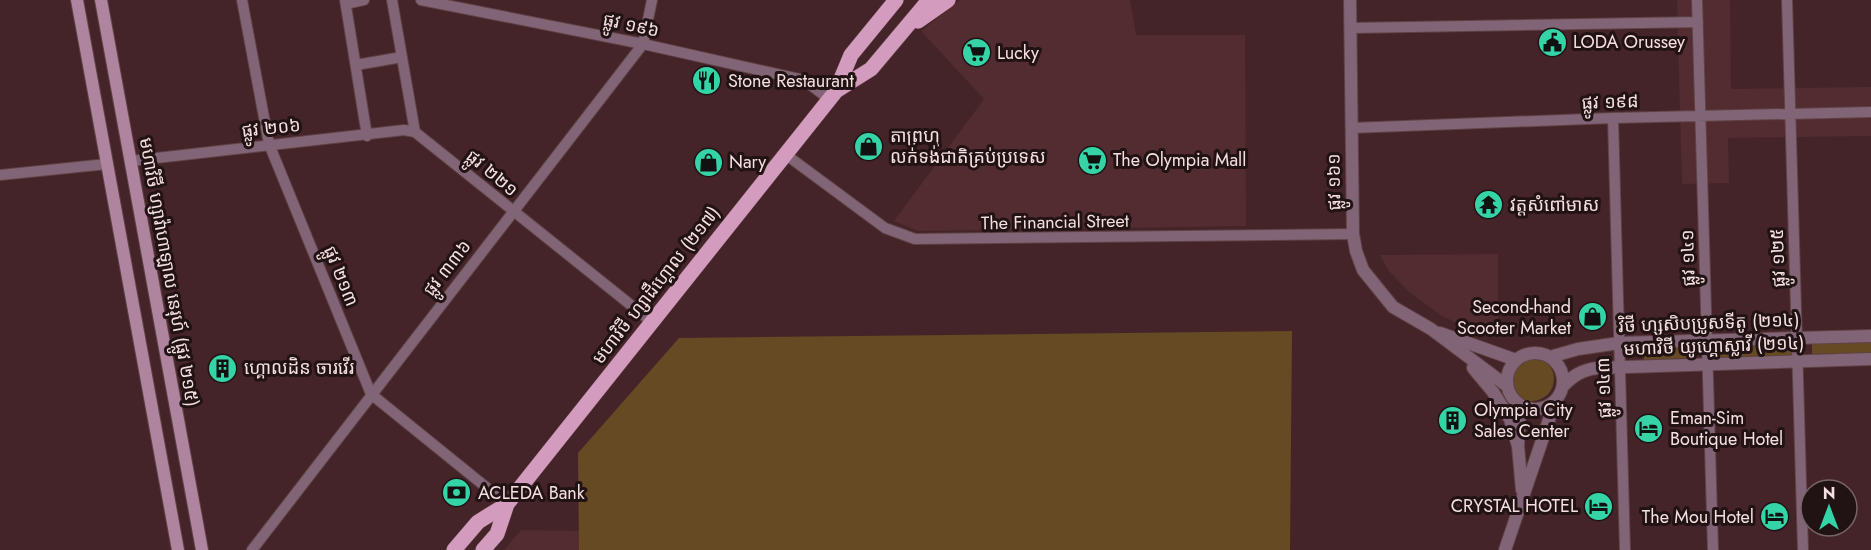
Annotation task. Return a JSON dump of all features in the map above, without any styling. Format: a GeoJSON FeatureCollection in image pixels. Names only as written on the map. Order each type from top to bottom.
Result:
{"type":"FeatureCollection","features":[{"type":"Feature","properties":{"kind":"main road"},"geometry":{"type":"LineString","coordinates":[[77,0],[178,550]]}},
{"type":"Feature","properties":{"kind":"main road","name":"មហាវិថី ហ្សាវ៉ាហាឡាល នេរុហ៍ (ផ្លូវ ២១៥)"},"geometry":{"type":"LineString","coordinates":[[101,0],[202,550]]}},
{"type":"Feature","properties":{"kind":"main road","name":"មហាវិថី ហ្សាដឹហ្គោល (២១៧)"},"geometry":{"type":"LineString","coordinates":[[483,550],[496,534],[507,504],[832,95],[851,55],[896,0]]}},
{"type":"Feature","properties":{"kind":"main road","name":"មហាវិថី ហ្សាដឹហ្គោល (២១៧)"},"geometry":{"type":"LineString","coordinates":[[832,95],[872,69],[929,0]]}},
{"type":"Feature","properties":{"kind":"main road"},"geometry":{"type":"LineString","coordinates":[[901,34],[948,0]]}},
{"type":"Feature","properties":{"kind":"main road","name":"មហាវិថី ហ្សាដឹហ្គោល (២១៧)"},"geometry":{"type":"LineString","coordinates":[[454,550],[477,522],[507,504]]}},
{"type":"Feature","properties":{"kind":"street","name":"ផ្លូវ ២១៣"},"geometry":{"type":"LineString","coordinates":[[242,0],[269,144],[371,394],[507,504]]}},
{"type":"Feature","properties":{"kind":"street"},"geometry":{"type":"LineString","coordinates":[[364,0],[346,2],[367,136]]}},
{"type":"Feature","properties":{"kind":"street"},"geometry":{"type":"LineString","coordinates":[[393,0],[415,132]]}},
{"type":"Feature","properties":{"kind":"street","name":"ផ្លូវ ១៩៦"},"geometry":{"type":"LineString","coordinates":[[421,0],[643,44],[804,81],[832,95]]}},
{"type":"Feature","properties":{"kind":"street","name":"ផ្លូវ ៣៣៦"},"geometry":{"type":"LineString","coordinates":[[252,550],[643,44],[652,0]]}},
{"type":"Feature","properties":{"kind":"street","name":"ផ្លូវ ១៦១"},"geometry":{"type":"LineString","coordinates":[[1350,0],[1353,234],[1363,270],[1393,307],[1431,329],[1507,386]]}},
{"type":"Feature","properties":{"kind":"street","name":"ផ្លូវ ១៤១"},"geometry":{"type":"LineString","coordinates":[[1697,0],[1713,550]]}},
{"type":"Feature","properties":{"kind":"street","name":"ផ្លូវ ១២៥"},"geometry":{"type":"LineString","coordinates":[[1787,0],[1803,550]]}},
{"type":"Feature","properties":{"kind":"street"},"geometry":{"type":"LineString","coordinates":[[1350,28],[1698,22]]}},
{"type":"Feature","properties":{"kind":"street"},"geometry":{"type":"LineString","coordinates":[[356,65],[402,57]]}},
{"type":"Feature","properties":{"kind":"street","name":"ផ្លូវ ១៩៨"},"geometry":{"type":"LineString","coordinates":[[1351,129],[1613,118],[1871,112]]}},
{"type":"Feature","properties":{"kind":"street","name":"ផ្លូវ ១៤៣"},"geometry":{"type":"LineString","coordinates":[[1613,118],[1625,550]]}},
{"type":"Feature","properties":{"kind":"street","name":"ផ្លូវ ២០៦"},"geometry":{"type":"LineString","coordinates":[[130,161],[269,144],[367,136],[404,130],[415,132]]}},
{"type":"Feature","properties":{"kind":"street","name":"ផ្លូវ ២២១"},"geometry":{"type":"LineString","coordinates":[[415,132],[652,322]]}},
{"type":"Feature","properties":{"kind":"street","name":"The Financial Street"},"geometry":{"type":"LineString","coordinates":[[785,154],[885,228],[915,239],[1353,234]]}},
{"type":"Feature","properties":{"kind":"street"},"geometry":{"type":"LineString","coordinates":[[0,175],[107,164]]}},
{"type":"Feature","properties":{"kind":"street","name":"ផ្លូវ ១៦១"},"geometry":{"type":"LineString","coordinates":[[1431,329],[1516,360]]}},
{"type":"Feature","properties":{"kind":"street","name":"វិថី ហ្សូសិបប្រូសទីតូ (២១៤)"},"geometry":{"type":"LineString","coordinates":[[1550,357],[1578,349],[1619,343],[1871,336]]}},
{"type":"Feature","properties":{"kind":"street"},"geometry":{"type":"LineString","coordinates":[[1454,348],[1493,392],[1510,419],[1518,446]]}},
{"type":"Feature","properties":{"kind":"street"},"geometry":{"type":"LineString","coordinates":[[1536,353],[1550,357],[1560,367],[1563,386],[1560,395],[1546,407],[1537,410],[1527,409],[1514,400],[1507,386],[1509,371],[1516,360],[1529,354],[1536,353]]}},
{"type":"Feature","properties":{"kind":"street","name":"មហាវិថី យូហ្គោស្លាវី (២១៤)"},"geometry":{"type":"LineString","coordinates":[[1563,386],[1575,374],[1586,369],[1871,359]]}},
{"type":"Feature","properties":{"kind":"street"},"geometry":{"type":"LineString","coordinates":[[1505,550],[1554,402]]}},
{"type":"Feature","properties":{"kind":"street"},"geometry":{"type":"LineString","coordinates":[[1520,405],[1518,446],[1522,494]]}},
{"type":"Feature","properties":{"kind":"shaded area","name":"The Olympia Mall"},"geometry":{"type":"Polygon","coordinates":[[[960,0],[1130,0],[1136,35],[1245,35],[1246,226],[918,231],[894,221],[984,99],[921,31],[960,0]]]}},
{"type":"Feature","properties":{"kind":"shaded area"},"geometry":{"type":"Polygon","coordinates":[[[1677,0],[1730,0],[1731,89],[1871,87],[1871,136],[1728,138],[1729,183],[1682,184],[1677,0]]]}},
{"type":"Feature","properties":{"kind":"shaded area"},"geometry":{"type":"Polygon","coordinates":[[[1498,254],[1498,330],[1484,330],[1460,325],[1439,314],[1409,292],[1389,271],[1380,255],[1498,254]]]}},
{"type":"Feature","properties":{"kind":"shaded area"},"geometry":{"type":"Polygon","coordinates":[[[1292,331],[1290,550],[579,550],[578,453],[679,338],[1292,331]]]}},
{"type":"Feature","properties":{"kind":"shaded area"},"geometry":{"type":"Polygon","coordinates":[[[1871,342],[1871,353],[1812,354],[1812,343],[1871,342]]]}},
{"type":"Feature","properties":{"kind":"shaded area"},"geometry":{"type":"Polygon","coordinates":[[[1793,344],[1794,356],[1719,358],[1718,347],[1793,344]]]}},
{"type":"Feature","properties":{"kind":"shaded area"},"geometry":{"type":"Polygon","coordinates":[[[1697,348],[1697,358],[1644,360],[1643,349],[1697,348]]]}},
{"type":"Feature","properties":{"kind":"shaded area"},"geometry":{"type":"Polygon","coordinates":[[[1532,357],[1541,358],[1548,363],[1553,370],[1553,388],[1548,395],[1541,400],[1532,401],[1523,400],[1516,395],[1511,388],[1510,379],[1511,370],[1516,363],[1523,358],[1532,357]]]}},
{"type":"Feature","properties":{"kind":"shaded area"},"geometry":{"type":"Polygon","coordinates":[[[521,530],[583,531],[583,550],[504,550],[521,530]]]}},
{"type":"Feature","properties":{"kind":"place","name":"LODA Orussey"},"geometry":{"type":"Point","coordinates":[1552,42]}},
{"type":"Feature","properties":{"kind":"place","name":"Lucky"},"geometry":{"type":"Point","coordinates":[976,53]}},
{"type":"Feature","properties":{"kind":"place","name":"Stone Restaurant"},"geometry":{"type":"Point","coordinates":[707,81]}},
{"type":"Feature","properties":{"kind":"place","name":"តាព្រហ្ម លក់ទង់ជាតិគ្រប់ប្រទេស"},"geometry":{"type":"Point","coordinates":[869,146]}},
{"type":"Feature","properties":{"kind":"place","name":"The Olympia Mall"},"geometry":{"type":"Point","coordinates":[1092,160]}},
{"type":"Feature","properties":{"kind":"place","name":"Nary"},"geometry":{"type":"Point","coordinates":[708,162]}},
{"type":"Feature","properties":{"kind":"place","name":"វត្តសំពៅមាស"},"geometry":{"type":"Point","coordinates":[1489,205]}},
{"type":"Feature","properties":{"kind":"place","name":"Second-hand Scooter Market"},"geometry":{"type":"Point","coordinates":[1592,317]}},
{"type":"Feature","properties":{"kind":"place","name":"ហ្គោលដិន ចារវើរ"},"geometry":{"type":"Point","coordinates":[223,368]}},
{"type":"Feature","properties":{"kind":"place","name":"Olympia City Sales Center"},"geometry":{"type":"Point","coordinates":[1453,420]}},
{"type":"Feature","properties":{"kind":"place","name":"Eman-Sim Boutique Hotel"},"geometry":{"type":"Point","coordinates":[1649,428]}},
{"type":"Feature","properties":{"kind":"place","name":"ACLEDA Bank"},"geometry":{"type":"Point","coordinates":[457,493]}},
{"type":"Feature","properties":{"kind":"place","name":"CRYSTAL HOTEL"},"geometry":{"type":"Point","coordinates":[1599,506]}},
{"type":"Feature","properties":{"kind":"place","name":"The Mou Hotel"},"geometry":{"type":"Point","coordinates":[1775,517]}}]}
